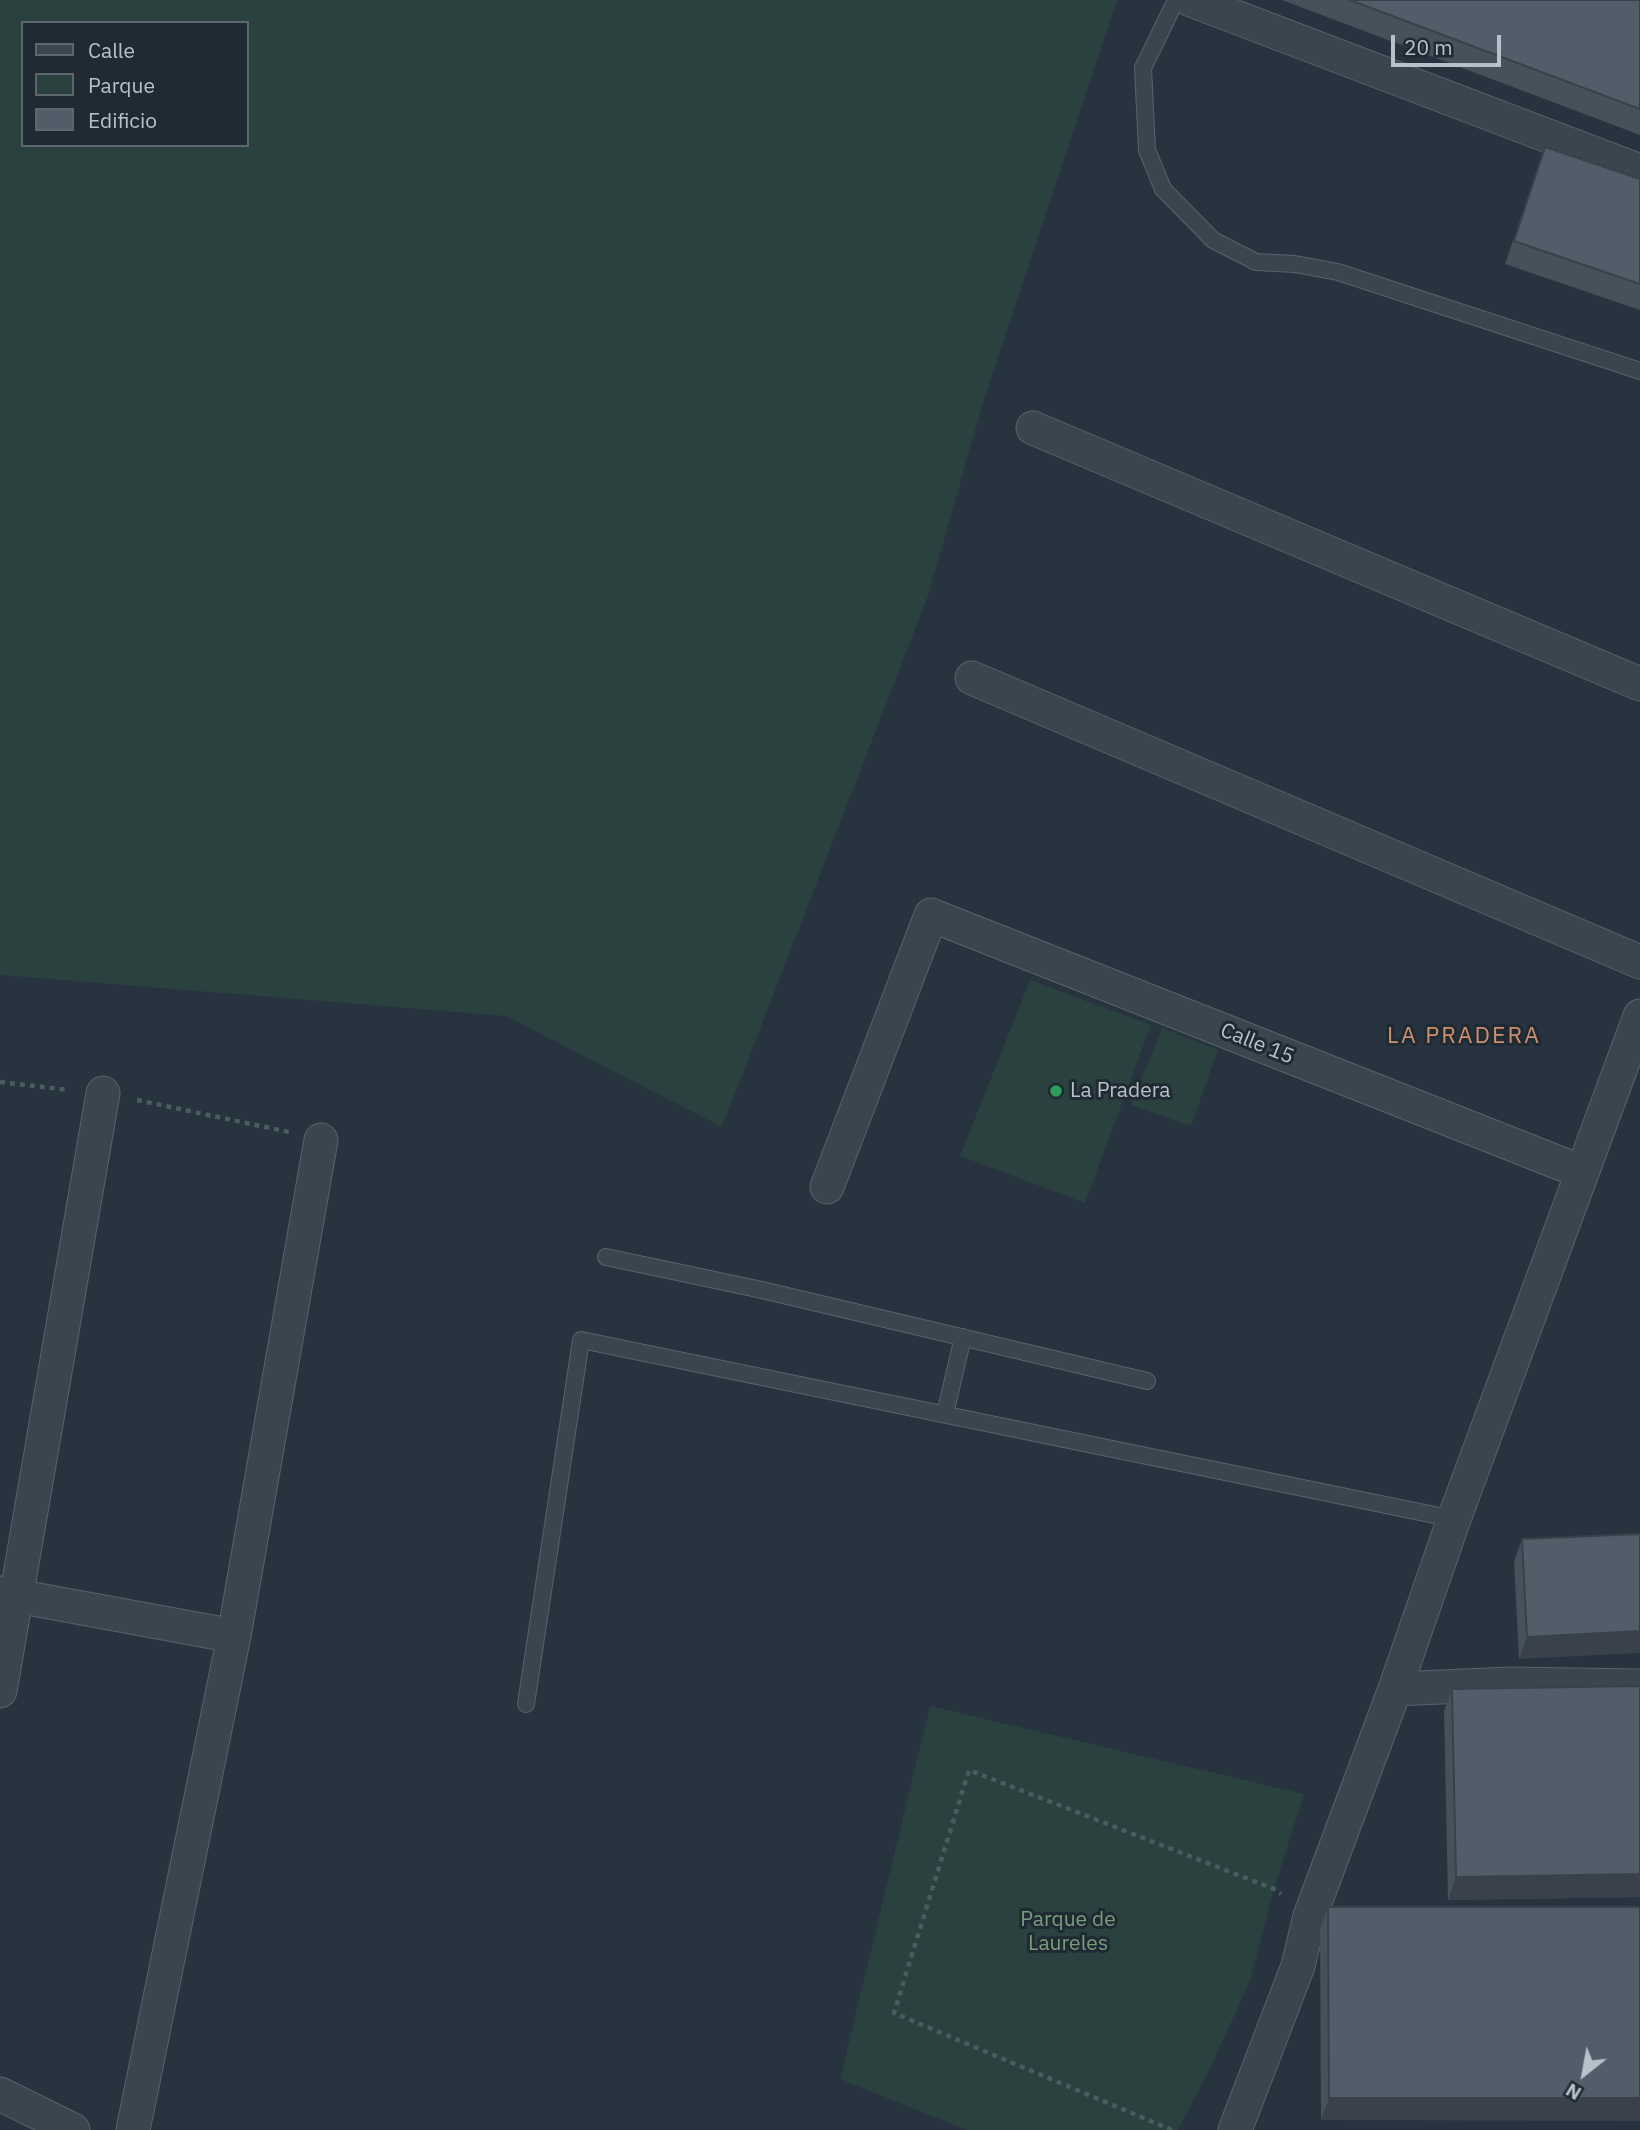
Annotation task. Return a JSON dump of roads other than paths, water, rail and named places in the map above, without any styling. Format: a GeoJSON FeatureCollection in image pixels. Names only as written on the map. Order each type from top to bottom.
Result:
{"type":"FeatureCollection","features":[{"type":"Feature","properties":{"kind":"street"},"geometry":{"type":"LineString","coordinates":[[1191,0],[1640,171]]}},
{"type":"Feature","properties":{"kind":"street"},"geometry":{"type":"LineString","coordinates":[[1033,428],[1640,684]]}},
{"type":"Feature","properties":{"kind":"street"},"geometry":{"type":"LineString","coordinates":[[972,678],[1640,962]]}},
{"type":"Feature","properties":{"kind":"street","name":"Calle 15"},"geometry":{"type":"LineString","coordinates":[[827,1187],[931,915],[1582,1172]]}},
{"type":"Feature","properties":{"kind":"street"},"geometry":{"type":"LineString","coordinates":[[1235,2130],[1298,1966],[1323,1916],[1395,1689],[1454,1519],[1640,1016]]}},
{"type":"Feature","properties":{"kind":"street"},"geometry":{"type":"LineString","coordinates":[[0,1691],[9,1595],[103,1093]]}},
{"type":"Feature","properties":{"kind":"street"},"geometry":{"type":"LineString","coordinates":[[133,2130],[234,1636],[321,1140]]}},
{"type":"Feature","properties":{"kind":"street"},"geometry":{"type":"LineString","coordinates":[[9,1595],[234,1636]]}},
{"type":"Feature","properties":{"kind":"street"},"geometry":{"type":"LineString","coordinates":[[1395,1689],[1510,1684],[1640,1686]]}},
{"type":"Feature","properties":{"kind":"street"},"geometry":{"type":"LineString","coordinates":[[0,2094],[73,2130]]}},
{"type":"Feature","properties":{"kind":"lane"},"geometry":{"type":"LineString","coordinates":[[1176,0],[1143,68],[1147,150],[1163,189],[1213,240],[1256,262],[1295,264],[1338,272],[1640,371]]}},
{"type":"Feature","properties":{"kind":"lane"},"geometry":{"type":"LineString","coordinates":[[606,1257],[762,1290],[1147,1381]]}},
{"type":"Feature","properties":{"kind":"lane"},"geometry":{"type":"LineString","coordinates":[[945,1414],[963,1337]]}},
{"type":"Feature","properties":{"kind":"lane"},"geometry":{"type":"LineString","coordinates":[[526,1704],[581,1340],[1454,1519]]}},
{"type":"Feature","properties":{"kind":"place","name":"La Pradera"},"geometry":{"type":"Point","coordinates":[1056,1091]}},
{"type":"Feature","properties":{"kind":"district","name":"LA PRADERA"},"geometry":{"type":"Point","coordinates":[1464,1036]}},
{"type":"Feature","properties":{"kind":"park label","name":"Parque de Laureles"},"geometry":{"type":"Point","coordinates":[1068,1932]}}]}
